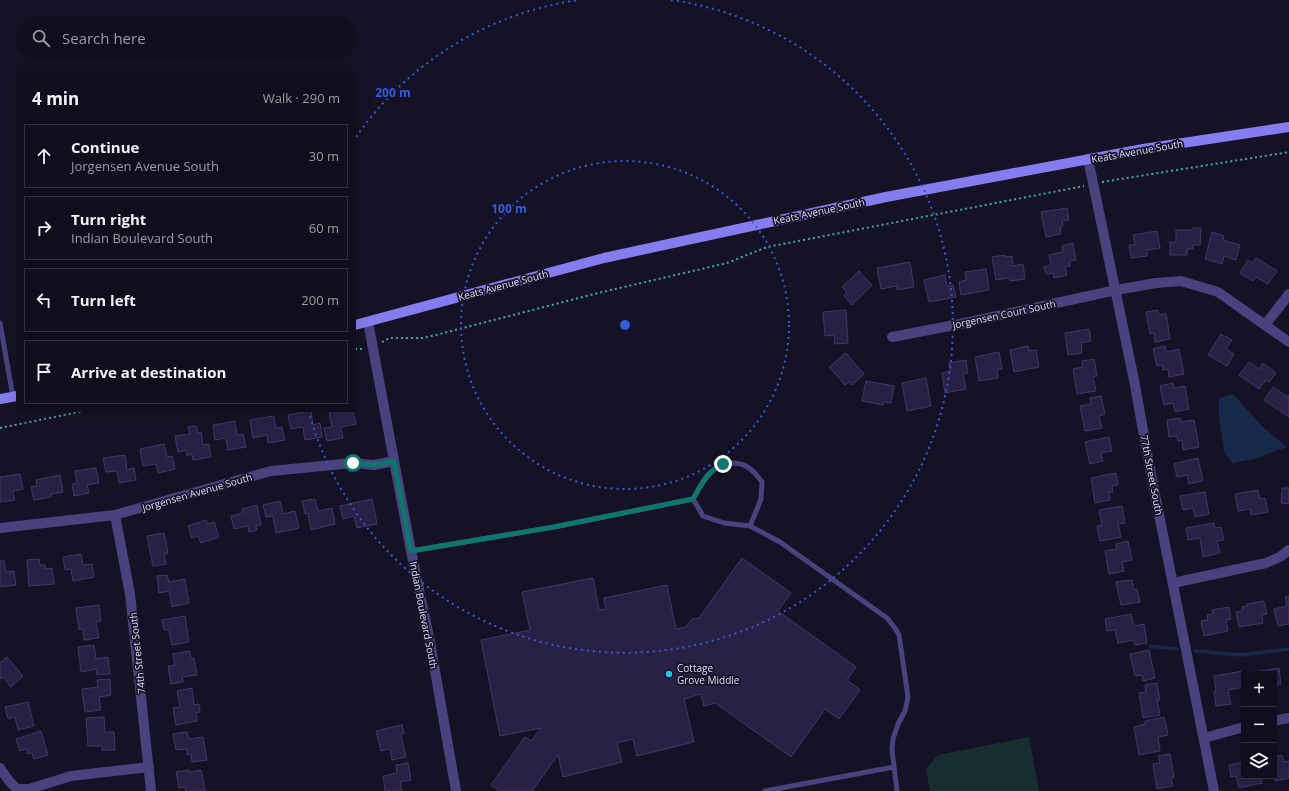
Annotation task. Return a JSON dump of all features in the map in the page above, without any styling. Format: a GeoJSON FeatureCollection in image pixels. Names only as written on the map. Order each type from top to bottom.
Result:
{"type":"FeatureCollection","features":[{"type":"Feature","properties":{"kind":"main road","name":"Keats Avenue South"},"geometry":{"type":"LineString","coordinates":[[356,325],[604,258],[886,197],[1143,149],[1289,127]]}},
{"type":"Feature","properties":{"kind":"main road"},"geometry":{"type":"LineString","coordinates":[[0,400],[15,397]]}},
{"type":"Feature","properties":{"kind":"street","name":"77th Street South"},"geometry":{"type":"LineString","coordinates":[[1088,159],[1116,290],[1214,791]]}},
{"type":"Feature","properties":{"kind":"street","name":"Jorgensen Court South"},"geometry":{"type":"LineString","coordinates":[[892,337],[1156,282],[1181,281],[1218,292],[1289,342]]}},
{"type":"Feature","properties":{"kind":"street"},"geometry":{"type":"LineString","coordinates":[[1265,325],[1289,294]]}},
{"type":"Feature","properties":{"kind":"street","name":"Indian Boulevard South"},"geometry":{"type":"LineString","coordinates":[[368,322],[411,551],[430,642],[456,791]]}},
{"type":"Feature","properties":{"kind":"street","name":"Jorgensen Avenue South"},"geometry":{"type":"LineString","coordinates":[[0,528],[115,515],[271,471],[353,463],[374,465],[394,461]]}},
{"type":"Feature","properties":{"kind":"street","name":"74th Street South"},"geometry":{"type":"LineString","coordinates":[[115,515],[130,594],[152,791]]}},
{"type":"Feature","properties":{"kind":"street"},"geometry":{"type":"LineString","coordinates":[[1173,584],[1266,563],[1280,557],[1289,550]]}},
{"type":"Feature","properties":{"kind":"street"},"geometry":{"type":"LineString","coordinates":[[1277,720],[1289,718]]}},
{"type":"Feature","properties":{"kind":"street"},"geometry":{"type":"LineString","coordinates":[[1204,738],[1241,728]]}},
{"type":"Feature","properties":{"kind":"street"},"geometry":{"type":"LineString","coordinates":[[0,768],[17,789],[29,789],[71,776],[149,767]]}},
{"type":"Feature","properties":{"kind":"lane"},"geometry":{"type":"LineString","coordinates":[[0,323],[15,397]]}},
{"type":"Feature","properties":{"kind":"lane"},"geometry":{"type":"LineString","coordinates":[[411,551],[554,527],[693,499],[704,480],[713,469],[723,464],[738,463],[749,468],[762,482],[761,499],[750,526]]}},
{"type":"Feature","properties":{"kind":"lane"},"geometry":{"type":"LineString","coordinates":[[693,499],[702,516],[724,523],[750,526],[780,542],[887,618],[895,628],[899,635],[908,697],[905,711],[898,724],[893,739],[892,750],[897,791]]}},
{"type":"Feature","properties":{"kind":"lane"},"geometry":{"type":"LineString","coordinates":[[765,791],[894,767]]}},
{"type":"Feature","properties":{"kind":"path"},"geometry":{"type":"LineString","coordinates":[[373,349],[389,338],[423,338],[436,336],[594,294],[727,264],[767,247],[1094,184],[1289,152]]}},
{"type":"Feature","properties":{"kind":"path"},"geometry":{"type":"LineString","coordinates":[[0,428],[79,412]]}},
{"type":"Feature","properties":{"kind":"green space"},"geometry":{"type":"Polygon","coordinates":[[[1029,737],[1039,791],[930,791],[926,769],[938,755],[1029,737]]]}},
{"type":"Feature","properties":{"kind":"water"},"geometry":{"type":"Polygon","coordinates":[[[1233,394],[1263,427],[1287,447],[1254,459],[1232,463],[1224,451],[1219,417],[1219,398],[1233,394]]]}},
{"type":"Feature","properties":{"kind":"building"},"geometry":{"type":"Polygon","coordinates":[[[1067,208],[1069,220],[1062,221],[1063,226],[1060,227],[1061,234],[1046,237],[1041,212],[1067,208]]]}},
{"type":"Feature","properties":{"kind":"building"},"geometry":{"type":"Polygon","coordinates":[[[1193,228],[1201,228],[1200,245],[1193,245],[1193,249],[1187,249],[1187,255],[1170,255],[1170,242],[1176,242],[1176,230],[1193,230],[1193,228]]]}},
{"type":"Feature","properties":{"kind":"building"},"geometry":{"type":"Polygon","coordinates":[[[1157,231],[1160,248],[1147,250],[1147,256],[1131,258],[1129,245],[1135,245],[1133,235],[1157,231]]]}},
{"type":"Feature","properties":{"kind":"building"},"geometry":{"type":"Polygon","coordinates":[[[1212,232],[1224,236],[1223,240],[1240,245],[1236,260],[1224,256],[1222,264],[1205,259],[1212,232]]]}},
{"type":"Feature","properties":{"kind":"building"},"geometry":{"type":"Polygon","coordinates":[[[1073,243],[1076,260],[1070,261],[1070,266],[1065,267],[1067,275],[1054,278],[1053,273],[1046,274],[1044,267],[1051,265],[1049,255],[1063,252],[1062,246],[1073,243]]]}},
{"type":"Feature","properties":{"kind":"building"},"geometry":{"type":"Polygon","coordinates":[[[1005,255],[1005,257],[1012,256],[1013,266],[1023,264],[1025,279],[1010,281],[1009,278],[996,280],[992,257],[1005,255]]]}},
{"type":"Feature","properties":{"kind":"building"},"geometry":{"type":"Polygon","coordinates":[[[1256,258],[1277,271],[1268,284],[1256,277],[1253,281],[1240,273],[1248,260],[1253,263],[1256,258]]]}},
{"type":"Feature","properties":{"kind":"building"},"geometry":{"type":"Polygon","coordinates":[[[910,262],[914,287],[897,290],[897,286],[881,289],[877,268],[910,262]]]}},
{"type":"Feature","properties":{"kind":"building"},"geometry":{"type":"Polygon","coordinates":[[[986,269],[989,290],[961,295],[959,282],[966,280],[965,272],[986,269]]]}},
{"type":"Feature","properties":{"kind":"building"},"geometry":{"type":"Polygon","coordinates":[[[859,271],[872,285],[852,305],[844,296],[847,292],[842,287],[859,271]]]}},
{"type":"Feature","properties":{"kind":"building"},"geometry":{"type":"Polygon","coordinates":[[[945,275],[947,286],[953,285],[956,297],[929,302],[924,280],[945,275]]]}},
{"type":"Feature","properties":{"kind":"building"},"geometry":{"type":"Polygon","coordinates":[[[846,310],[848,343],[835,344],[834,335],[825,336],[823,312],[846,310]]]}},
{"type":"Feature","properties":{"kind":"building"},"geometry":{"type":"Polygon","coordinates":[[[1158,310],[1159,315],[1166,314],[1170,339],[1155,342],[1154,333],[1150,334],[1146,312],[1158,310]]]}},
{"type":"Feature","properties":{"kind":"building"},"geometry":{"type":"Polygon","coordinates":[[[1089,329],[1091,341],[1081,343],[1082,353],[1068,355],[1065,333],[1089,329]]]}},
{"type":"Feature","properties":{"kind":"building"},"geometry":{"type":"Polygon","coordinates":[[[1221,334],[1232,340],[1226,349],[1234,354],[1227,366],[1208,355],[1221,334]]]}},
{"type":"Feature","properties":{"kind":"building"},"geometry":{"type":"Polygon","coordinates":[[[1028,346],[1029,351],[1036,350],[1039,367],[1014,372],[1010,350],[1028,346]]]}},
{"type":"Feature","properties":{"kind":"building"},"geometry":{"type":"Polygon","coordinates":[[[1165,346],[1166,352],[1179,349],[1184,374],[1169,377],[1168,369],[1163,370],[1162,365],[1157,366],[1153,349],[1165,346]]]}},
{"type":"Feature","properties":{"kind":"building"},"geometry":{"type":"Polygon","coordinates":[[[999,352],[1002,369],[997,369],[998,378],[979,381],[975,357],[999,352]]]}},
{"type":"Feature","properties":{"kind":"building"},"geometry":{"type":"Polygon","coordinates":[[[846,353],[864,374],[852,385],[849,382],[845,385],[829,367],[846,353]]]}},
{"type":"Feature","properties":{"kind":"building"},"geometry":{"type":"Polygon","coordinates":[[[1094,359],[1097,376],[1093,377],[1096,391],[1077,394],[1073,369],[1083,367],[1082,361],[1094,359]]]}},
{"type":"Feature","properties":{"kind":"building"},"geometry":{"type":"Polygon","coordinates":[[[966,360],[968,373],[963,374],[966,389],[945,393],[942,373],[950,371],[949,363],[966,360]]]}},
{"type":"Feature","properties":{"kind":"building"},"geometry":{"type":"Polygon","coordinates":[[[1249,362],[1259,369],[1263,363],[1276,373],[1269,382],[1266,380],[1259,389],[1239,375],[1249,362]]]}},
{"type":"Feature","properties":{"kind":"building"},"geometry":{"type":"Polygon","coordinates":[[[926,378],[931,406],[907,411],[902,383],[926,378]]]}},
{"type":"Feature","properties":{"kind":"building"},"geometry":{"type":"Polygon","coordinates":[[[866,381],[894,386],[891,403],[884,402],[883,405],[862,401],[866,381]]]}},
{"type":"Feature","properties":{"kind":"building"},"geometry":{"type":"Polygon","coordinates":[[[1173,383],[1174,388],[1185,386],[1189,409],[1175,412],[1173,403],[1164,405],[1160,386],[1173,383]]]}},
{"type":"Feature","properties":{"kind":"building"},"geometry":{"type":"Polygon","coordinates":[[[1273,387],[1288,397],[1289,395],[1289,417],[1264,400],[1273,387]]]}},
{"type":"Feature","properties":{"kind":"building"},"geometry":{"type":"Polygon","coordinates":[[[1101,396],[1105,414],[1099,416],[1102,428],[1085,431],[1080,406],[1091,404],[1090,398],[1101,396]]]}},
{"type":"Feature","properties":{"kind":"building"},"geometry":{"type":"Polygon","coordinates":[[[311,412],[313,425],[320,423],[322,437],[305,440],[303,427],[291,429],[288,415],[311,412]]]}},
{"type":"Feature","properties":{"kind":"building"},"geometry":{"type":"Polygon","coordinates":[[[329,412],[353,412],[356,424],[341,427],[343,438],[327,441],[324,428],[332,427],[329,412]]]}},
{"type":"Feature","properties":{"kind":"building"},"geometry":{"type":"Polygon","coordinates":[[[274,416],[276,428],[282,427],[285,440],[268,443],[267,435],[253,438],[250,420],[274,416]]]}},
{"type":"Feature","properties":{"kind":"building"},"geometry":{"type":"Polygon","coordinates":[[[1180,418],[1181,422],[1194,420],[1199,447],[1183,450],[1182,440],[1178,441],[1177,436],[1169,437],[1167,420],[1180,418]]]}},
{"type":"Feature","properties":{"kind":"building"},"geometry":{"type":"Polygon","coordinates":[[[235,421],[237,435],[243,434],[246,447],[228,450],[226,438],[215,440],[213,425],[235,421]]]}},
{"type":"Feature","properties":{"kind":"building"},"geometry":{"type":"Polygon","coordinates":[[[196,426],[198,433],[201,432],[203,445],[209,444],[211,457],[193,460],[192,454],[187,456],[186,450],[178,452],[175,436],[190,434],[188,427],[196,426]]]}},
{"type":"Feature","properties":{"kind":"building"},"geometry":{"type":"Polygon","coordinates":[[[1109,437],[1112,451],[1101,453],[1103,461],[1090,464],[1085,442],[1109,437]]]}},
{"type":"Feature","properties":{"kind":"building"},"geometry":{"type":"Polygon","coordinates":[[[164,444],[167,457],[172,456],[175,469],[158,473],[156,464],[143,466],[140,449],[164,444]]]}},
{"type":"Feature","properties":{"kind":"building"},"geometry":{"type":"Polygon","coordinates":[[[125,455],[127,470],[134,468],[136,480],[119,483],[117,471],[106,472],[103,458],[125,455]]]}},
{"type":"Feature","properties":{"kind":"building"},"geometry":{"type":"Polygon","coordinates":[[[1198,458],[1203,481],[1189,484],[1187,475],[1177,477],[1174,464],[1198,458]]]}},
{"type":"Feature","properties":{"kind":"building"},"geometry":{"type":"Polygon","coordinates":[[[96,468],[99,483],[87,485],[89,493],[74,496],[72,484],[77,483],[75,471],[96,468]]]}},
{"type":"Feature","properties":{"kind":"building"},"geometry":{"type":"Polygon","coordinates":[[[1116,473],[1118,485],[1112,486],[1113,492],[1109,492],[1110,500],[1095,503],[1091,478],[1116,473]]]}},
{"type":"Feature","properties":{"kind":"building"},"geometry":{"type":"Polygon","coordinates":[[[20,474],[23,489],[13,491],[15,500],[0,502],[0,477],[20,474]]]}},
{"type":"Feature","properties":{"kind":"building"},"geometry":{"type":"Polygon","coordinates":[[[60,475],[63,492],[51,494],[51,497],[34,500],[31,487],[37,486],[36,480],[60,475]]]}},
{"type":"Feature","properties":{"kind":"building"},"geometry":{"type":"Polygon","coordinates":[[[1282,488],[1289,488],[1289,504],[1281,503],[1282,488]]]}},
{"type":"Feature","properties":{"kind":"building"},"geometry":{"type":"Polygon","coordinates":[[[1258,490],[1260,499],[1265,498],[1268,512],[1251,515],[1250,509],[1238,511],[1235,494],[1258,490]]]}},
{"type":"Feature","properties":{"kind":"building"},"geometry":{"type":"Polygon","coordinates":[[[1205,492],[1209,514],[1195,517],[1193,508],[1183,510],[1180,496],[1205,492]]]}},
{"type":"Feature","properties":{"kind":"building"},"geometry":{"type":"Polygon","coordinates":[[[315,499],[318,511],[332,508],[335,524],[311,530],[308,513],[305,514],[302,501],[315,499]]]}},
{"type":"Feature","properties":{"kind":"building"},"geometry":{"type":"Polygon","coordinates":[[[372,499],[377,524],[357,528],[354,516],[343,519],[340,506],[372,499]]]}},
{"type":"Feature","properties":{"kind":"building"},"geometry":{"type":"Polygon","coordinates":[[[280,501],[283,514],[295,511],[299,528],[276,533],[273,516],[266,517],[263,505],[280,501]]]}},
{"type":"Feature","properties":{"kind":"building"},"geometry":{"type":"Polygon","coordinates":[[[257,505],[261,525],[256,526],[257,530],[249,532],[248,526],[234,529],[231,516],[243,513],[242,509],[257,505]]]}},
{"type":"Feature","properties":{"kind":"building"},"geometry":{"type":"Polygon","coordinates":[[[1122,506],[1125,523],[1118,524],[1121,537],[1100,541],[1097,526],[1102,525],[1099,510],[1122,506]]]}},
{"type":"Feature","properties":{"kind":"building"},"geometry":{"type":"Polygon","coordinates":[[[206,520],[208,524],[214,522],[219,537],[201,543],[198,536],[192,538],[188,526],[206,520]]]}},
{"type":"Feature","properties":{"kind":"building"},"geometry":{"type":"Polygon","coordinates":[[[1214,523],[1215,528],[1221,527],[1224,540],[1217,541],[1220,553],[1203,557],[1200,538],[1188,540],[1186,528],[1214,523]]]}},
{"type":"Feature","properties":{"kind":"building"},"geometry":{"type":"Polygon","coordinates":[[[164,533],[168,553],[164,554],[166,564],[153,566],[147,536],[164,533]]]}},
{"type":"Feature","properties":{"kind":"building"},"geometry":{"type":"Polygon","coordinates":[[[1128,541],[1132,560],[1122,562],[1124,571],[1109,574],[1105,551],[1117,549],[1116,544],[1128,541]]]}},
{"type":"Feature","properties":{"kind":"building"},"geometry":{"type":"Polygon","coordinates":[[[81,554],[83,565],[92,564],[94,577],[73,581],[71,569],[65,570],[63,557],[81,554]]]}},
{"type":"Feature","properties":{"kind":"building","name":"Cottage Grove Middle"},"geometry":{"type":"Polygon","coordinates":[[[742,558],[791,593],[778,611],[856,667],[847,680],[860,690],[839,719],[825,709],[791,757],[715,703],[704,706],[701,694],[684,699],[694,742],[637,756],[633,739],[617,743],[622,762],[563,777],[558,755],[532,791],[500,791],[491,785],[525,737],[531,741],[541,728],[500,736],[481,640],[530,630],[522,592],[593,578],[599,610],[606,609],[604,598],[667,585],[676,629],[686,627],[692,619],[699,618],[742,558]]]}},
{"type":"Feature","properties":{"kind":"building"},"geometry":{"type":"Polygon","coordinates":[[[39,559],[40,565],[45,565],[45,569],[52,568],[54,584],[29,586],[27,560],[39,559]]]}},
{"type":"Feature","properties":{"kind":"building"},"geometry":{"type":"Polygon","coordinates":[[[0,561],[4,561],[6,572],[14,571],[16,585],[0,587],[0,561]]]}},
{"type":"Feature","properties":{"kind":"building"},"geometry":{"type":"Polygon","coordinates":[[[167,575],[169,582],[185,579],[189,603],[172,607],[169,591],[159,593],[157,576],[167,575]]]}},
{"type":"Feature","properties":{"kind":"building"},"geometry":{"type":"Polygon","coordinates":[[[1132,580],[1134,590],[1137,589],[1140,602],[1121,605],[1116,582],[1132,580]]]}},
{"type":"Feature","properties":{"kind":"building"},"geometry":{"type":"Polygon","coordinates":[[[1289,596],[1289,624],[1278,626],[1274,609],[1287,606],[1285,597],[1289,596]]]}},
{"type":"Feature","properties":{"kind":"building"},"geometry":{"type":"Polygon","coordinates":[[[1264,601],[1267,614],[1262,615],[1263,623],[1239,627],[1236,612],[1242,611],[1242,607],[1248,606],[1247,604],[1264,601]]]}},
{"type":"Feature","properties":{"kind":"building"},"geometry":{"type":"Polygon","coordinates":[[[99,605],[101,621],[96,622],[99,638],[84,640],[83,629],[79,630],[76,608],[99,605]]]}},
{"type":"Feature","properties":{"kind":"building"},"geometry":{"type":"Polygon","coordinates":[[[1229,607],[1231,619],[1226,620],[1228,631],[1204,636],[1201,621],[1208,620],[1207,615],[1213,614],[1212,610],[1229,607]]]}},
{"type":"Feature","properties":{"kind":"building"},"geometry":{"type":"Polygon","coordinates":[[[1131,614],[1134,626],[1144,624],[1147,643],[1135,645],[1134,640],[1118,643],[1115,630],[1107,631],[1105,619],[1131,614]]]}},
{"type":"Feature","properties":{"kind":"building"},"geometry":{"type":"Polygon","coordinates":[[[185,616],[189,642],[172,645],[169,630],[164,630],[162,620],[185,616]]]}},
{"type":"Feature","properties":{"kind":"building"},"geometry":{"type":"Polygon","coordinates":[[[94,645],[96,659],[108,657],[110,674],[97,675],[96,669],[81,672],[78,647],[94,645]]]}},
{"type":"Feature","properties":{"kind":"building"},"geometry":{"type":"Polygon","coordinates":[[[1149,650],[1155,678],[1143,681],[1142,675],[1135,676],[1130,654],[1149,650]]]}},
{"type":"Feature","properties":{"kind":"building"},"geometry":{"type":"Polygon","coordinates":[[[190,651],[191,659],[194,658],[197,675],[182,677],[183,682],[171,684],[168,666],[175,665],[173,654],[190,651]]]}},
{"type":"Feature","properties":{"kind":"building"},"geometry":{"type":"Polygon","coordinates":[[[7,657],[23,676],[11,687],[3,677],[0,679],[0,663],[7,657]]]}},
{"type":"Feature","properties":{"kind":"building"},"geometry":{"type":"Polygon","coordinates":[[[1279,668],[1281,684],[1277,685],[1277,671],[1261,671],[1279,668]]]}},
{"type":"Feature","properties":{"kind":"building"},"geometry":{"type":"Polygon","coordinates":[[[1241,671],[1241,688],[1228,690],[1231,704],[1216,706],[1214,676],[1241,671]]]}},
{"type":"Feature","properties":{"kind":"building"},"geometry":{"type":"Polygon","coordinates":[[[110,679],[111,695],[99,697],[101,710],[85,712],[82,689],[98,687],[97,680],[110,679]]]}},
{"type":"Feature","properties":{"kind":"building"},"geometry":{"type":"Polygon","coordinates":[[[1157,683],[1160,700],[1157,700],[1160,715],[1143,718],[1139,693],[1146,692],[1145,685],[1157,683]]]}},
{"type":"Feature","properties":{"kind":"building"},"geometry":{"type":"Polygon","coordinates":[[[192,688],[194,705],[199,704],[200,712],[196,713],[197,721],[176,725],[173,708],[180,707],[177,691],[192,688]]]}},
{"type":"Feature","properties":{"kind":"building"},"geometry":{"type":"Polygon","coordinates":[[[28,702],[34,726],[18,730],[15,717],[8,719],[5,707],[28,702]]]}},
{"type":"Feature","properties":{"kind":"building"},"geometry":{"type":"Polygon","coordinates":[[[104,717],[105,732],[114,732],[115,750],[102,750],[102,746],[88,746],[86,718],[104,717]]]}},
{"type":"Feature","properties":{"kind":"building"},"geometry":{"type":"Polygon","coordinates":[[[1164,717],[1168,735],[1158,737],[1160,751],[1139,755],[1134,727],[1145,724],[1145,721],[1164,717]]]}},
{"type":"Feature","properties":{"kind":"building"},"geometry":{"type":"Polygon","coordinates":[[[402,725],[404,733],[401,734],[406,757],[392,760],[390,749],[381,751],[376,731],[402,725]]]}},
{"type":"Feature","properties":{"kind":"building"},"geometry":{"type":"Polygon","coordinates":[[[41,731],[48,755],[34,759],[32,753],[28,754],[27,749],[20,751],[16,739],[41,731]]]}},
{"type":"Feature","properties":{"kind":"building"},"geometry":{"type":"Polygon","coordinates":[[[187,732],[189,739],[203,737],[207,760],[192,762],[191,754],[187,755],[187,749],[176,750],[173,734],[187,732]]]}},
{"type":"Feature","properties":{"kind":"building"},"geometry":{"type":"Polygon","coordinates":[[[1170,754],[1174,777],[1171,778],[1173,786],[1157,789],[1153,764],[1160,763],[1158,756],[1170,754]]]}},
{"type":"Feature","properties":{"kind":"building"},"geometry":{"type":"Polygon","coordinates":[[[1282,755],[1284,762],[1289,761],[1289,778],[1275,781],[1275,779],[1277,779],[1277,756],[1282,755]]]}},
{"type":"Feature","properties":{"kind":"building"},"geometry":{"type":"Polygon","coordinates":[[[408,763],[411,780],[400,782],[402,791],[385,791],[383,776],[397,773],[396,765],[408,763]]]}},
{"type":"Feature","properties":{"kind":"building"},"geometry":{"type":"Polygon","coordinates":[[[1241,763],[1241,779],[1261,779],[1262,783],[1239,788],[1236,776],[1231,777],[1229,765],[1241,763]]]}},
{"type":"Feature","properties":{"kind":"building"},"geometry":{"type":"Polygon","coordinates":[[[189,770],[190,772],[201,770],[205,791],[186,791],[185,787],[179,788],[176,772],[189,770]]]}},
{"type":"Feature","properties":{"kind":"waterway"},"geometry":{"type":"LineString","coordinates":[[1150,646],[1177,649]]}},
{"type":"Feature","properties":{"kind":"waterway"},"geometry":{"type":"LineString","coordinates":[[1195,651],[1241,655],[1289,649]]}},
{"type":"Feature","properties":{"kind":"place","name":"Cottage Grove Middle"},"geometry":{"type":"Point","coordinates":[669,674]}},
{"type":"Feature","properties":{"kind":"route"},"geometry":{"type":"LineString","coordinates":[[353,463],[374,465],[394,461],[411,551],[554,527],[693,499],[704,480],[713,469],[723,464]]}}]}
